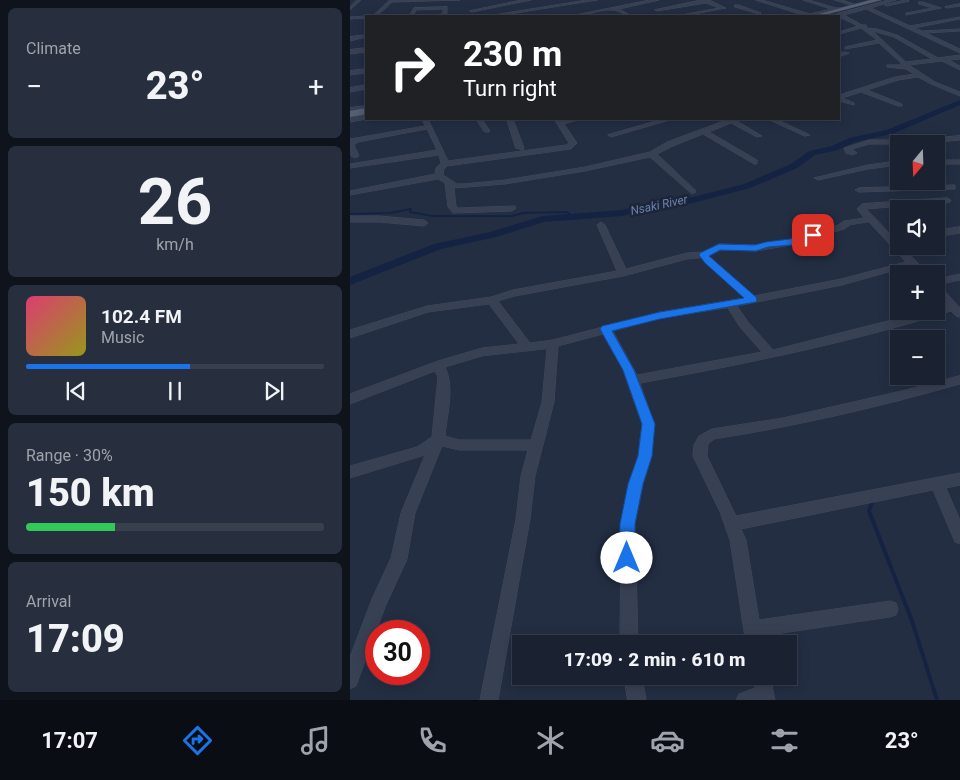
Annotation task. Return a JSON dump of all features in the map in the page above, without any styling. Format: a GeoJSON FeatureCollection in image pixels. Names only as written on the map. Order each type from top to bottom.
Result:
{"type":"FeatureCollection","features":[{"type":"Feature","properties":{"kind":"main road"},"geometry":{"type":"LineString","coordinates":[[815,15],[878,0]]}},
{"type":"Feature","properties":{"kind":"main road"},"geometry":{"type":"LineString","coordinates":[[830,15],[888,0]]}},
{"type":"Feature","properties":{"kind":"main road"},"geometry":{"type":"LineString","coordinates":[[350,115],[365,113]]}},
{"type":"Feature","properties":{"kind":"street"},"geometry":{"type":"LineString","coordinates":[[350,9],[359,0]]}},
{"type":"Feature","properties":{"kind":"street"},"geometry":{"type":"LineString","coordinates":[[377,15],[392,1],[458,0]]}},
{"type":"Feature","properties":{"kind":"street"},"geometry":{"type":"LineString","coordinates":[[506,0],[513,3]]}},
{"type":"Feature","properties":{"kind":"street"},"geometry":{"type":"LineString","coordinates":[[472,11],[529,0]]}},
{"type":"Feature","properties":{"kind":"street"},"geometry":{"type":"LineString","coordinates":[[550,0],[576,15]]}},
{"type":"Feature","properties":{"kind":"street"},"geometry":{"type":"LineString","coordinates":[[497,15],[595,0]]}},
{"type":"Feature","properties":{"kind":"street"},"geometry":{"type":"LineString","coordinates":[[630,0],[665,13]]}},
{"type":"Feature","properties":{"kind":"street"},"geometry":{"type":"LineString","coordinates":[[582,15],[657,0]]}},
{"type":"Feature","properties":{"kind":"street"},"geometry":{"type":"LineString","coordinates":[[657,10],[705,0],[724,8],[684,15]]}},
{"type":"Feature","properties":{"kind":"street"},"geometry":{"type":"LineString","coordinates":[[758,0],[808,15]]}},
{"type":"Feature","properties":{"kind":"street"},"geometry":{"type":"LineString","coordinates":[[805,0],[836,10]]}},
{"type":"Feature","properties":{"kind":"street"},"geometry":{"type":"LineString","coordinates":[[837,0],[855,5]]}},
{"type":"Feature","properties":{"kind":"street"},"geometry":{"type":"LineString","coordinates":[[815,15],[872,0]]}},
{"type":"Feature","properties":{"kind":"street"},"geometry":{"type":"LineString","coordinates":[[869,9],[894,0]]}},
{"type":"Feature","properties":{"kind":"street"},"geometry":{"type":"LineString","coordinates":[[841,15],[907,1]]}},
{"type":"Feature","properties":{"kind":"street"},"geometry":{"type":"LineString","coordinates":[[716,4],[722,2]]}},
{"type":"Feature","properties":{"kind":"street"},"geometry":{"type":"LineString","coordinates":[[908,14],[938,8],[921,3]]}},
{"type":"Feature","properties":{"kind":"street"},"geometry":{"type":"LineString","coordinates":[[947,7],[960,5]]}},
{"type":"Feature","properties":{"kind":"street"},"geometry":{"type":"LineString","coordinates":[[737,6],[761,14],[754,15]]}},
{"type":"Feature","properties":{"kind":"street"},"geometry":{"type":"LineString","coordinates":[[384,9],[394,8]]}},
{"type":"Feature","properties":{"kind":"street"},"geometry":{"type":"LineString","coordinates":[[409,8],[445,8],[445,14],[442,15]]}},
{"type":"Feature","properties":{"kind":"street"},"geometry":{"type":"LineString","coordinates":[[412,15],[413,10],[416,8]]}},
{"type":"Feature","properties":{"kind":"street"},"geometry":{"type":"LineString","coordinates":[[614,8],[628,15]]}},
{"type":"Feature","properties":{"kind":"street"},"geometry":{"type":"LineString","coordinates":[[869,9],[960,51]]}},
{"type":"Feature","properties":{"kind":"street"},"geometry":{"type":"LineString","coordinates":[[841,15],[866,28],[918,75],[960,94]]}},
{"type":"Feature","properties":{"kind":"street"},"geometry":{"type":"LineString","coordinates":[[887,18],[896,16]]}},
{"type":"Feature","properties":{"kind":"street"},"geometry":{"type":"LineString","coordinates":[[350,18],[365,17]]}},
{"type":"Feature","properties":{"kind":"street"},"geometry":{"type":"LineString","coordinates":[[910,27],[960,18]]}},
{"type":"Feature","properties":{"kind":"street"},"geometry":{"type":"LineString","coordinates":[[840,33],[866,28],[879,30],[960,68]]}},
{"type":"Feature","properties":{"kind":"street"},"geometry":{"type":"LineString","coordinates":[[896,37],[960,30]]}},
{"type":"Feature","properties":{"kind":"street"},"geometry":{"type":"LineString","coordinates":[[350,38],[365,36]]}},
{"type":"Feature","properties":{"kind":"street"},"geometry":{"type":"LineString","coordinates":[[840,55],[847,51],[880,41]]}},
{"type":"Feature","properties":{"kind":"street"},"geometry":{"type":"LineString","coordinates":[[945,44],[960,43]]}},
{"type":"Feature","properties":{"kind":"street"},"geometry":{"type":"LineString","coordinates":[[350,52],[365,50]]}},
{"type":"Feature","properties":{"kind":"street"},"geometry":{"type":"LineString","coordinates":[[889,66],[960,57]]}},
{"type":"Feature","properties":{"kind":"street"},"geometry":{"type":"LineString","coordinates":[[350,74],[365,71]]}},
{"type":"Feature","properties":{"kind":"street"},"geometry":{"type":"LineString","coordinates":[[840,98],[898,78],[918,75]]}},
{"type":"Feature","properties":{"kind":"street"},"geometry":{"type":"LineString","coordinates":[[350,90],[365,87]]}},
{"type":"Feature","properties":{"kind":"street"},"geometry":{"type":"LineString","coordinates":[[862,90],[900,105]]}},
{"type":"Feature","properties":{"kind":"street"},"geometry":{"type":"LineString","coordinates":[[840,98],[852,104]]}},
{"type":"Feature","properties":{"kind":"street"},"geometry":{"type":"LineString","coordinates":[[426,120],[445,164]]}},
{"type":"Feature","properties":{"kind":"street"},"geometry":{"type":"LineString","coordinates":[[480,120],[487,131]]}},
{"type":"Feature","properties":{"kind":"street"},"geometry":{"type":"LineString","coordinates":[[510,120],[520,148]]}},
{"type":"Feature","properties":{"kind":"street"},"geometry":{"type":"LineString","coordinates":[[611,135],[666,120]]}},
{"type":"Feature","properties":{"kind":"street"},"geometry":{"type":"LineString","coordinates":[[350,193],[439,176],[455,186],[463,186],[505,182],[585,169],[652,154],[670,144],[733,120],[759,136]]}},
{"type":"Feature","properties":{"kind":"street"},"geometry":{"type":"LineString","coordinates":[[773,120],[807,135]]}},
{"type":"Feature","properties":{"kind":"street"},"geometry":{"type":"LineString","coordinates":[[439,176],[440,168],[445,164],[568,147],[573,143],[559,121]]}},
{"type":"Feature","properties":{"kind":"street"},"geometry":{"type":"LineString","coordinates":[[355,156],[350,144],[353,141],[429,127]]}},
{"type":"Feature","properties":{"kind":"street"},"geometry":{"type":"LineString","coordinates":[[703,131],[754,162]]}},
{"type":"Feature","properties":{"kind":"street"},"geometry":{"type":"LineString","coordinates":[[853,152],[849,151],[848,148],[869,142],[912,142],[960,138]]}},
{"type":"Feature","properties":{"kind":"street"},"geometry":{"type":"LineString","coordinates":[[350,166],[441,152]]}},
{"type":"Feature","properties":{"kind":"street"},"geometry":{"type":"LineString","coordinates":[[652,154],[692,192]]}},
{"type":"Feature","properties":{"kind":"street"},"geometry":{"type":"LineString","coordinates":[[945,162],[960,162]]}},
{"type":"Feature","properties":{"kind":"street"},"geometry":{"type":"LineString","coordinates":[[818,178],[844,174],[855,168],[865,166],[890,164]]}},
{"type":"Feature","properties":{"kind":"street"},"geometry":{"type":"LineString","coordinates":[[449,183],[452,207],[456,211],[512,208]]}},
{"type":"Feature","properties":{"kind":"street"},"geometry":{"type":"LineString","coordinates":[[945,187],[952,187]]}},
{"type":"Feature","properties":{"kind":"street"},"geometry":{"type":"LineString","coordinates":[[859,190],[890,189]]}},
{"type":"Feature","properties":{"kind":"street"},"geometry":{"type":"LineString","coordinates":[[898,190],[906,200]]}},
{"type":"Feature","properties":{"kind":"street"},"geometry":{"type":"LineString","coordinates":[[890,204],[862,206],[861,208],[890,236]]}},
{"type":"Feature","properties":{"kind":"street"},"geometry":{"type":"LineString","coordinates":[[350,219],[379,218],[394,222],[424,223]]}},
{"type":"Feature","properties":{"kind":"street"},"geometry":{"type":"LineString","coordinates":[[350,334],[427,310],[492,300],[513,293],[623,273],[686,256],[704,255],[719,247],[756,248],[766,244],[791,242],[841,227],[847,223],[871,219]]}},
{"type":"Feature","properties":{"kind":"street"},"geometry":{"type":"LineString","coordinates":[[601,226],[623,273]]}},
{"type":"Feature","properties":{"kind":"street"},"geometry":{"type":"LineString","coordinates":[[945,232],[960,230]]}},
{"type":"Feature","properties":{"kind":"street"},"geometry":{"type":"LineString","coordinates":[[704,255],[708,261],[752,300]]}},
{"type":"Feature","properties":{"kind":"street"},"geometry":{"type":"LineString","coordinates":[[350,399],[438,366],[482,352],[553,344],[660,315],[731,304],[842,282],[912,263],[906,255]]}},
{"type":"Feature","properties":{"kind":"street"},"geometry":{"type":"LineString","coordinates":[[945,280],[960,277]]}},
{"type":"Feature","properties":{"kind":"street"},"geometry":{"type":"LineString","coordinates":[[945,298],[956,310]]}},
{"type":"Feature","properties":{"kind":"street"},"geometry":{"type":"LineString","coordinates":[[492,300],[527,347]]}},
{"type":"Feature","properties":{"kind":"street"},"geometry":{"type":"LineString","coordinates":[[731,304],[742,324],[758,339],[770,355]]}},
{"type":"Feature","properties":{"kind":"street"},"geometry":{"type":"LineString","coordinates":[[633,380],[770,355],[956,310]]}},
{"type":"Feature","properties":{"kind":"street"},"geometry":{"type":"LineString","coordinates":[[606,329],[633,380],[648,424],[646,449],[636,484],[628,524],[630,635]]}},
{"type":"Feature","properties":{"kind":"street"},"geometry":{"type":"LineString","coordinates":[[490,700],[523,519],[528,476],[548,402],[553,344]]}},
{"type":"Feature","properties":{"kind":"street"},"geometry":{"type":"LineString","coordinates":[[350,680],[378,605],[399,559],[408,513],[438,440],[444,377],[438,366]]}},
{"type":"Feature","properties":{"kind":"street"},"geometry":{"type":"LineString","coordinates":[[754,635],[738,540],[700,456],[700,448],[707,436],[783,423],[960,380]]}},
{"type":"Feature","properties":{"kind":"street"},"geometry":{"type":"LineString","coordinates":[[350,472],[421,451],[438,440],[459,445],[536,445]]}},
{"type":"Feature","properties":{"kind":"street"},"geometry":{"type":"LineString","coordinates":[[732,524],[960,480]]}},
{"type":"Feature","properties":{"kind":"street"},"geometry":{"type":"LineString","coordinates":[[938,485],[960,537]]}},
{"type":"Feature","properties":{"kind":"street"},"geometry":{"type":"LineString","coordinates":[[759,635],[890,609]]}},
{"type":"Feature","properties":{"kind":"street"},"geometry":{"type":"LineString","coordinates":[[634,685],[637,700]]}},
{"type":"Feature","properties":{"kind":"street"},"geometry":{"type":"LineString","coordinates":[[745,700],[766,698],[763,685]]}},
{"type":"Feature","properties":{"kind":"waterway","name":"Nsaki River"},"geometry":{"type":"LineString","coordinates":[[350,281],[438,246],[492,235],[543,219],[622,213],[659,204],[693,200],[747,186],[794,166],[812,153],[835,148],[852,140],[889,132],[960,102]]}},
{"type":"Feature","properties":{"kind":"waterway"},"geometry":{"type":"LineString","coordinates":[[350,214],[390,213],[411,209],[410,212],[432,216],[512,216],[523,213],[567,212],[571,216]]}},
{"type":"Feature","properties":{"kind":"waterway"},"geometry":{"type":"LineString","coordinates":[[872,502],[869,511],[912,621],[937,700]]}},
{"type":"Feature","properties":{"kind":"route"},"geometry":{"type":"LineString","coordinates":[[627,558],[628,524],[636,484],[645,456],[648,424],[643,405],[628,370],[606,329],[660,315],[752,300],[708,261],[704,255],[719,247],[756,248],[766,244],[791,242],[813,235]]}}]}
